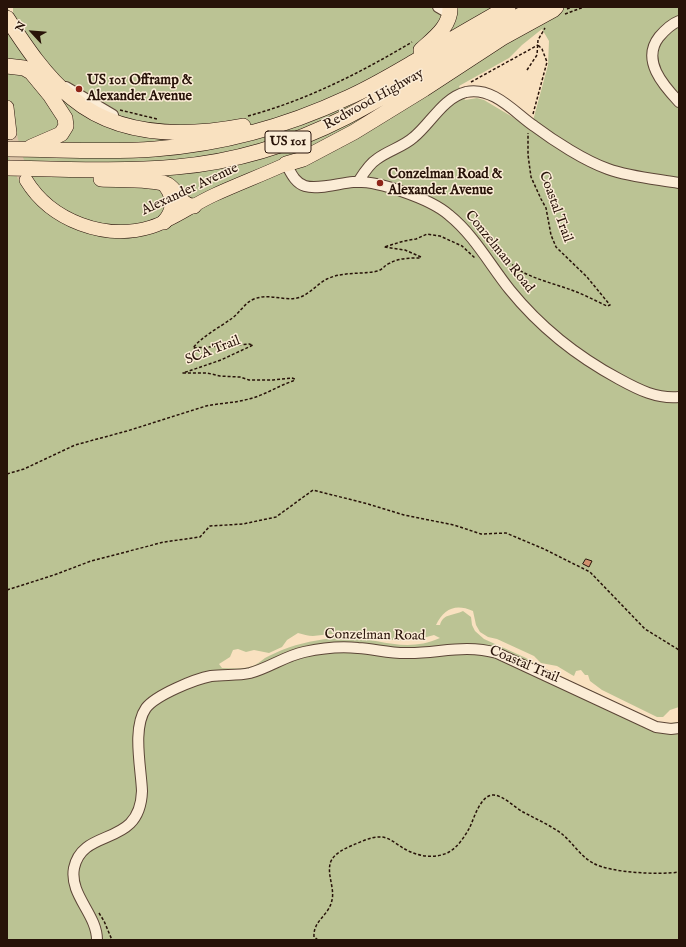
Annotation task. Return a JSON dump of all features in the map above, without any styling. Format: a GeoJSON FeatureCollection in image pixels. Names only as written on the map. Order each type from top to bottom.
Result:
{"type":"FeatureCollection","features":[{"type":"Feature","properties":{"kind":"highway","name":"Redwood Highway"},"geometry":{"type":"LineString","coordinates":[[7,149],[156,149],[223,140],[256,132],[315,112],[349,98],[508,7]]}},
{"type":"Feature","properties":{"kind":"highway","name":"Redwood Highway"},"geometry":{"type":"LineString","coordinates":[[7,168],[121,169],[177,167],[226,160],[270,148],[313,133],[360,110],[498,28],[537,7]]}},
{"type":"Feature","properties":{"kind":"highway"},"geometry":{"type":"LineString","coordinates":[[393,74],[442,30],[447,23],[446,9]]}},
{"type":"Feature","properties":{"kind":"highway"},"geometry":{"type":"LineString","coordinates":[[286,164],[303,159],[354,132],[424,89],[502,38],[553,10],[563,10]]}},
{"type":"Feature","properties":{"kind":"highway"},"geometry":{"type":"LineString","coordinates":[[7,18],[34,58],[73,99],[94,114],[121,125],[141,130],[180,132],[214,130],[315,112]]}},
{"type":"Feature","properties":{"kind":"highway"},"geometry":{"type":"LineString","coordinates":[[7,62],[17,60],[27,62],[55,81]]}},
{"type":"Feature","properties":{"kind":"highway"},"geometry":{"type":"LineString","coordinates":[[7,66],[24,68],[31,72],[59,107],[64,114],[66,121],[65,128],[61,134],[26,149]]}},
{"type":"Feature","properties":{"kind":"highway"},"geometry":{"type":"LineString","coordinates":[[7,168],[81,178],[163,183],[172,188],[186,204],[194,206]]}},
{"type":"Feature","properties":{"kind":"highway"},"geometry":{"type":"LineString","coordinates":[[163,183],[171,193],[172,204],[170,213],[164,222]]}},
{"type":"Feature","properties":{"kind":"main road"},"geometry":{"type":"LineString","coordinates":[[7,108],[10,134]]}},
{"type":"Feature","properties":{"kind":"main road","name":"Alexander Avenue"},"geometry":{"type":"LineString","coordinates":[[26,180],[35,194],[50,207],[68,218],[86,226],[105,230],[129,231],[147,228],[164,222],[221,192],[286,164]]}},
{"type":"Feature","properties":{"kind":"street"},"geometry":{"type":"LineString","coordinates":[[679,20],[662,34],[655,44],[652,53],[655,70],[666,87],[679,102]]}},
{"type":"Feature","properties":{"kind":"street"},"geometry":{"type":"LineString","coordinates":[[358,182],[374,161],[413,138],[444,105],[460,95],[472,91],[483,93],[506,105],[557,142],[600,166],[623,173],[679,183]]}},
{"type":"Feature","properties":{"kind":"street","name":"Conzelman Road"},"geometry":{"type":"LineString","coordinates":[[286,164],[295,179],[304,186],[313,187],[358,182],[400,191],[436,205],[456,221],[480,257],[525,307],[551,332],[574,351],[610,375],[651,395],[665,397],[679,396]]}},
{"type":"Feature","properties":{"kind":"street","name":"Conzelman Road"},"geometry":{"type":"LineString","coordinates":[[97,940],[93,921],[79,896],[74,880],[73,874],[77,860],[86,848],[95,842],[118,833],[126,828],[134,820],[139,811],[142,800],[142,791],[138,733],[142,716],[147,707],[160,696],[201,679],[211,676],[249,673],[291,656],[319,649],[346,647],[409,654],[474,648],[497,653],[656,728],[679,728]]}},
{"type":"Feature","properties":{"kind":"path"},"geometry":{"type":"LineString","coordinates":[[563,10],[584,7]]}},
{"type":"Feature","properties":{"kind":"path"},"geometry":{"type":"LineString","coordinates":[[244,117],[278,107],[332,86],[366,69],[413,42]]}},
{"type":"Feature","properties":{"kind":"path"},"geometry":{"type":"LineString","coordinates":[[527,70],[537,55],[538,45]]}},
{"type":"Feature","properties":{"kind":"path"},"geometry":{"type":"LineString","coordinates":[[460,95],[472,82],[538,45]]}},
{"type":"Feature","properties":{"kind":"path"},"geometry":{"type":"LineString","coordinates":[[527,121],[532,116],[547,62],[542,48],[538,45]]}},
{"type":"Feature","properties":{"kind":"path"},"geometry":{"type":"LineString","coordinates":[[117,109],[160,120]]}},
{"type":"Feature","properties":{"kind":"path","name":"Coastal Trail"},"geometry":{"type":"LineString","coordinates":[[480,257],[490,250],[496,251],[505,260],[519,270],[534,277],[580,293],[607,306],[610,305],[587,277],[556,247],[551,235],[546,208],[531,177],[528,155],[527,121]]}},
{"type":"Feature","properties":{"kind":"path","name":"SCA Trail"},"geometry":{"type":"LineString","coordinates":[[7,474],[24,469],[75,445],[127,431],[206,406],[249,399],[262,395],[293,381],[295,379],[292,378],[257,380],[220,376],[202,372],[183,373],[210,364],[253,346],[249,344],[204,346],[193,348],[200,340],[231,319],[244,306],[253,300],[268,296],[296,298],[303,296],[326,279],[335,276],[345,273],[368,273],[382,270],[392,262],[404,259],[420,258],[422,257],[405,250],[384,247],[416,239],[427,234],[440,236],[462,246],[480,257]]}},
{"type":"Feature","properties":{"kind":"path"},"geometry":{"type":"LineString","coordinates":[[7,590],[91,561],[164,542],[200,537],[210,526],[243,524],[276,517],[313,490],[404,515],[454,525],[481,534],[506,533],[544,549],[590,572],[645,629],[679,650]]}},
{"type":"Feature","properties":{"kind":"path"},"geometry":{"type":"LineString","coordinates":[[318,940],[314,936],[314,929],[329,910],[333,899],[330,870],[331,862],[336,854],[357,843],[375,837],[383,837],[391,840],[412,853],[420,856],[430,857],[449,852],[464,837],[482,802],[489,796],[493,795],[500,797],[562,835],[585,858],[599,866],[614,871],[656,873],[679,872]]}},
{"type":"Feature","properties":{"kind":"path"},"geometry":{"type":"LineString","coordinates":[[98,912],[104,921],[112,940]]}},
{"type":"Feature","properties":{"kind":"green space"},"geometry":{"type":"Polygon","coordinates":[[[7,7],[13,17],[13,7],[679,7],[679,707],[670,710],[663,717],[657,717],[602,690],[590,681],[588,675],[585,675],[581,670],[576,671],[574,676],[557,666],[541,663],[534,656],[497,639],[488,637],[480,632],[476,625],[473,611],[461,608],[451,609],[446,611],[436,625],[440,625],[441,621],[449,615],[463,611],[471,617],[472,625],[475,631],[484,639],[526,658],[541,668],[599,694],[653,721],[662,724],[679,722],[679,940],[7,940],[7,7]],[[542,29],[509,58],[459,86],[465,100],[477,98],[484,100],[531,128],[548,65],[549,41],[542,29]],[[298,633],[287,640],[282,647],[269,653],[254,650],[246,652],[238,649],[233,650],[230,657],[219,664],[222,668],[247,668],[282,650],[303,643],[324,639],[351,638],[401,645],[413,645],[426,643],[440,638],[434,635],[410,640],[394,640],[370,637],[358,633],[339,633],[313,636],[298,633]]]}},
{"type":"Feature","properties":{"kind":"building"},"geometry":{"type":"Polygon","coordinates":[[[586,559],[592,561],[589,567],[583,564],[586,559]]]}},
{"type":"Feature","properties":{"kind":"tunnel"},"geometry":{"type":"LineString","coordinates":[[10,133],[15,155],[24,177]]}},
{"type":"Feature","properties":{"kind":"place","name":"US 101 Offramp & Alexander Avenue"},"geometry":{"type":"Point","coordinates":[79,89]}},
{"type":"Feature","properties":{"kind":"place","name":"Conzelman Road & Alexander Avenue"},"geometry":{"type":"Point","coordinates":[380,183]}}]}
